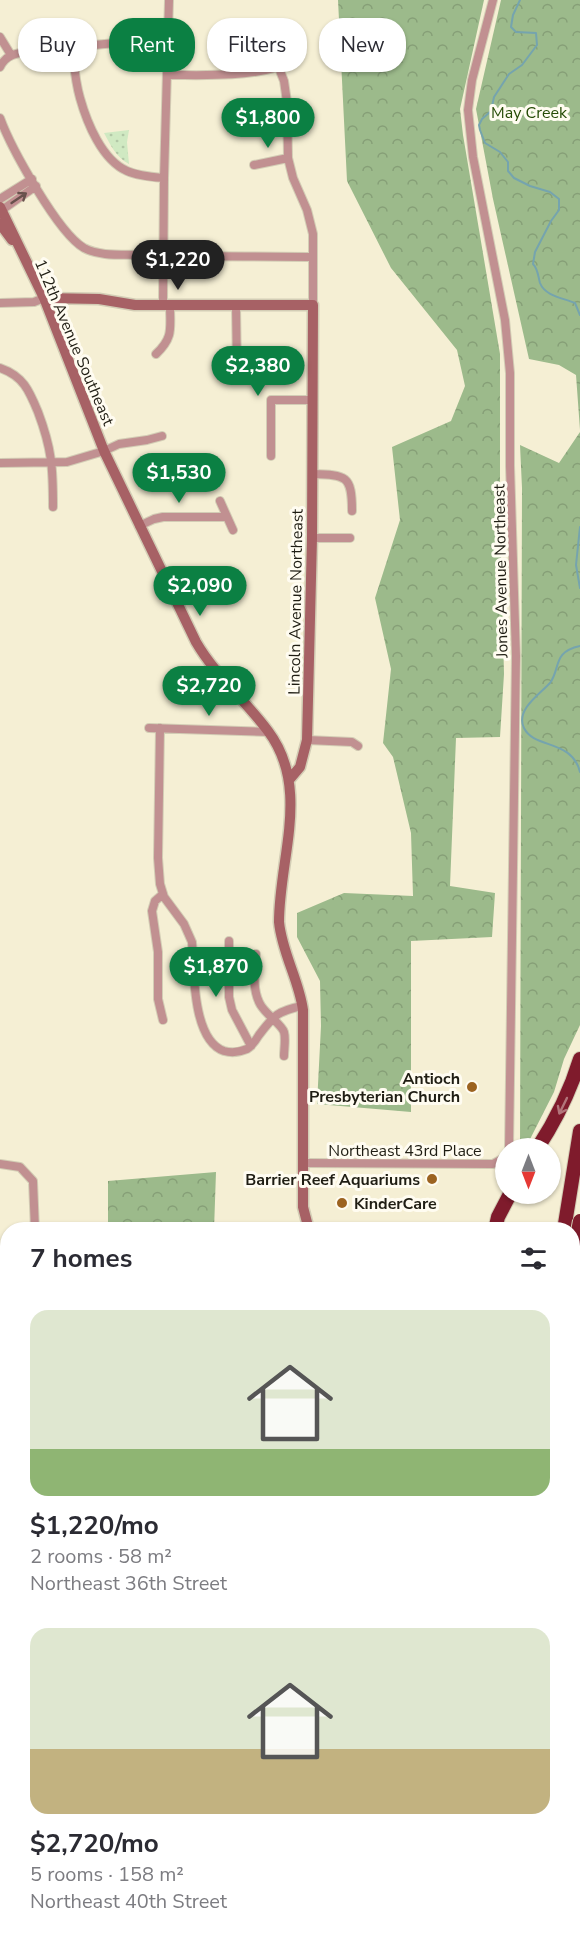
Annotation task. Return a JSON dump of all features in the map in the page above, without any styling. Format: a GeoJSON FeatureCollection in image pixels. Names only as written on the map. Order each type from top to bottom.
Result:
{"type":"FeatureCollection","features":[{"type":"Feature","properties":{"kind":"highway"},"geometry":{"type":"LineString","coordinates":[[544,1138],[570,1089],[580,1059]]}},
{"type":"Feature","properties":{"kind":"highway"},"geometry":{"type":"LineString","coordinates":[[570,1222],[580,1131]]}},
{"type":"Feature","properties":{"kind":"highway"},"geometry":{"type":"LineString","coordinates":[[497,1222],[505,1204]]}},
{"type":"Feature","properties":{"kind":"street"},"geometry":{"type":"LineString","coordinates":[[169,0],[169,18]]}},
{"type":"Feature","properties":{"kind":"street","name":"Jones Avenue Northeast"},"geometry":{"type":"LineString","coordinates":[[493,0],[472,80],[468,110],[471,147],[505,320],[510,373],[510,466],[516,656],[509,1138]]}},
{"type":"Feature","properties":{"kind":"street"},"geometry":{"type":"LineString","coordinates":[[0,37],[11,55]]}},
{"type":"Feature","properties":{"kind":"street"},"geometry":{"type":"LineString","coordinates":[[0,67],[4,60],[18,54]]}},
{"type":"Feature","properties":{"kind":"street"},"geometry":{"type":"LineString","coordinates":[[76,72],[80,98],[104,151],[126,171],[164,178]]}},
{"type":"Feature","properties":{"kind":"street"},"geometry":{"type":"LineString","coordinates":[[156,354],[166,345],[171,335],[166,305],[164,256],[168,75],[244,75],[257,72]]}},
{"type":"Feature","properties":{"kind":"street","name":"Lincoln Avenue Northeast"},"geometry":{"type":"LineString","coordinates":[[280,72],[286,94],[288,158],[311,223],[313,256],[312,538],[307,740],[300,767],[289,780]]}},
{"type":"Feature","properties":{"kind":"street"},"geometry":{"type":"LineString","coordinates":[[0,118],[61,228],[86,249],[105,253],[164,256],[313,256]]}},
{"type":"Feature","properties":{"kind":"street"},"geometry":{"type":"LineString","coordinates":[[254,165],[288,158]]}},
{"type":"Feature","properties":{"kind":"street"},"geometry":{"type":"LineString","coordinates":[[1,205],[34,182]]}},
{"type":"Feature","properties":{"kind":"street","name":"112th Avenue Southeast"},"geometry":{"type":"LineString","coordinates":[[1,205],[16,245],[44,298],[104,451],[201,650],[269,732],[289,780]]}},
{"type":"Feature","properties":{"kind":"street","name":"112th Avenue Southeast"},"geometry":{"type":"LineString","coordinates":[[0,225],[16,245]]}},
{"type":"Feature","properties":{"kind":"street"},"geometry":{"type":"LineString","coordinates":[[0,303],[34,302],[44,298],[99,299],[135,305],[313,305]]}},
{"type":"Feature","properties":{"kind":"street"},"geometry":{"type":"LineString","coordinates":[[236,305],[237,371]]}},
{"type":"Feature","properties":{"kind":"street"},"geometry":{"type":"LineString","coordinates":[[0,368],[14,374],[26,384],[46,432],[53,464],[53,507]]}},
{"type":"Feature","properties":{"kind":"street"},"geometry":{"type":"LineString","coordinates":[[271,456],[271,400],[312,400]]}},
{"type":"Feature","properties":{"kind":"street"},"geometry":{"type":"LineString","coordinates":[[0,463],[53,464],[78,460],[126,442],[162,436]]}},
{"type":"Feature","properties":{"kind":"street"},"geometry":{"type":"LineString","coordinates":[[312,474],[339,475],[345,480],[352,491],[352,511]]}},
{"type":"Feature","properties":{"kind":"street"},"geometry":{"type":"LineString","coordinates":[[220,501],[233,530]]}},
{"type":"Feature","properties":{"kind":"street"},"geometry":{"type":"LineString","coordinates":[[139,526],[163,517],[227,517]]}},
{"type":"Feature","properties":{"kind":"street"},"geometry":{"type":"LineString","coordinates":[[312,538],[350,538]]}},
{"type":"Feature","properties":{"kind":"street"},"geometry":{"type":"LineString","coordinates":[[149,728],[269,732]]}},
{"type":"Feature","properties":{"kind":"street"},"geometry":{"type":"LineString","coordinates":[[160,728],[158,858],[163,894],[190,933],[196,999],[211,1044],[229,1052],[238,1052],[251,1046],[278,1013],[302,1006]]}},
{"type":"Feature","properties":{"kind":"street"},"geometry":{"type":"LineString","coordinates":[[307,740],[352,742],[358,746]]}},
{"type":"Feature","properties":{"kind":"street"},"geometry":{"type":"LineString","coordinates":[[289,780],[292,807],[279,922],[282,940],[302,1006],[303,1207],[307,1222]]}},
{"type":"Feature","properties":{"kind":"street"},"geometry":{"type":"LineString","coordinates":[[163,894],[155,901],[152,910],[158,952],[158,999],[163,1020]]}},
{"type":"Feature","properties":{"kind":"street"},"geometry":{"type":"LineString","coordinates":[[229,940],[229,997],[232,1010],[251,1046]]}},
{"type":"Feature","properties":{"kind":"street"},"geometry":{"type":"LineString","coordinates":[[256,954],[254,983],[256,995],[262,1008],[284,1032],[284,1056]]}},
{"type":"Feature","properties":{"kind":"street","name":"Northeast 43rd Place"},"geometry":{"type":"LineString","coordinates":[[303,1163],[495,1163]]}},
{"type":"Feature","properties":{"kind":"street"},"geometry":{"type":"LineString","coordinates":[[0,1164],[14,1165],[25,1170],[33,1181],[34,1222]]}},
{"type":"Feature","properties":{"kind":"green space","name":"May Creek"},"geometry":{"type":"Polygon","coordinates":[[[338,0],[484,0],[460,109],[500,354],[500,514],[504,674],[500,737],[456,738],[450,886],[495,893],[492,937],[411,941],[411,1112],[317,1104],[321,1026],[320,981],[297,937],[297,913],[344,893],[413,896],[411,833],[393,757],[383,743],[391,669],[375,598],[400,520],[392,447],[451,421],[465,386],[457,350],[391,268],[347,181],[342,72],[406,72],[406,18],[339,18],[338,0]]]}},
{"type":"Feature","properties":{"kind":"green space","name":"May Creek"},"geometry":{"type":"Polygon","coordinates":[[[501,0],[580,0],[580,430],[576,375],[559,365],[529,359],[493,199],[476,109],[501,0]]]}},
{"type":"Feature","properties":{"kind":"green space"},"geometry":{"type":"Polygon","coordinates":[[[129,130],[127,142],[129,164],[117,155],[104,133],[129,130]]]}},
{"type":"Feature","properties":{"kind":"green space"},"geometry":{"type":"Polygon","coordinates":[[[580,432],[580,1025],[564,1059],[554,1092],[531,1138],[520,1138],[522,488],[520,445],[559,463],[580,432]]]}},
{"type":"Feature","properties":{"kind":"green space"},"geometry":{"type":"Polygon","coordinates":[[[216,1172],[214,1222],[108,1222],[108,1181],[216,1172]]]}},
{"type":"Feature","properties":{"kind":"waterway","name":"May Creek"},"geometry":{"type":"LineString","coordinates":[[520,0],[513,15],[511,27],[516,32],[536,33],[537,45],[522,65],[509,74],[494,97],[491,111],[479,125],[485,143],[500,152],[508,162],[508,171],[514,178],[550,192],[559,199],[559,210],[535,252],[533,264],[542,287],[550,294],[575,303],[580,315]]}},
{"type":"Feature","properties":{"kind":"waterway","name":"May Creek"},"geometry":{"type":"LineString","coordinates":[[580,527],[576,565],[580,588]]}},
{"type":"Feature","properties":{"kind":"waterway","name":"May Creek"},"geometry":{"type":"LineString","coordinates":[[580,646],[561,656],[550,683],[530,703],[522,721],[529,735],[569,754],[576,761],[580,772]]}},
{"type":"Feature","properties":{"kind":"place","name":"Antioch Presbyterian Church"},"geometry":{"type":"Point","coordinates":[472,1087]}},
{"type":"Feature","properties":{"kind":"place","name":"Barrier Reef Aquariums"},"geometry":{"type":"Point","coordinates":[432,1179]}},
{"type":"Feature","properties":{"kind":"place","name":"KinderCare"},"geometry":{"type":"Point","coordinates":[342,1203]}}]}
